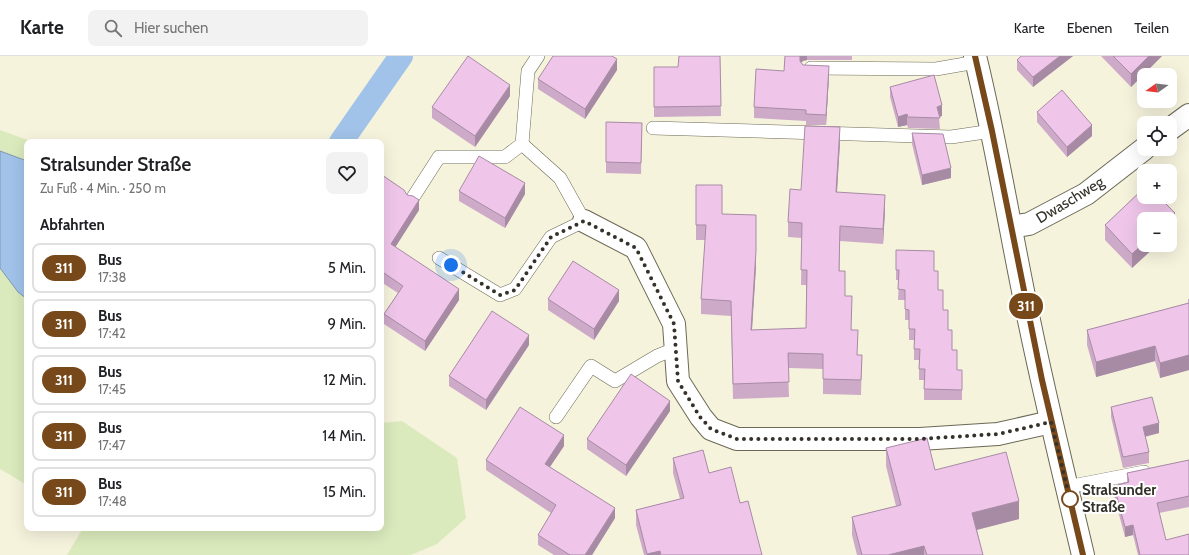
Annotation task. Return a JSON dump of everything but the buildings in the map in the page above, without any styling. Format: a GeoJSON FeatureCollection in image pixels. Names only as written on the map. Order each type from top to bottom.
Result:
{"type":"FeatureCollection","features":[{"type":"Feature","properties":{"kind":"street"},"geometry":{"type":"LineString","coordinates":[[976,59],[1051,422],[1084,555]]}},
{"type":"Feature","properties":{"kind":"street"},"geometry":{"type":"LineString","coordinates":[[1177,124],[1189,115]]}},
{"type":"Feature","properties":{"kind":"street","name":"Dwaschweg"},"geometry":{"type":"LineString","coordinates":[[1011,227],[1029,224],[1086,194],[1137,154]]}},
{"type":"Feature","properties":{"kind":"street"},"geometry":{"type":"LineString","coordinates":[[584,221],[636,248],[674,324],[677,348],[678,381],[700,417],[711,429],[737,439],[920,439],[998,434],[1051,422]]}},
{"type":"Feature","properties":{"kind":"lane"},"geometry":{"type":"LineString","coordinates":[[412,199],[439,157],[505,157],[522,144],[528,71],[538,56]]}},
{"type":"Feature","properties":{"kind":"lane"},"geometry":{"type":"LineString","coordinates":[[807,68],[936,69],[976,59]]}},
{"type":"Feature","properties":{"kind":"lane"},"geometry":{"type":"LineString","coordinates":[[654,128],[951,137],[992,131]]}},
{"type":"Feature","properties":{"kind":"lane"},"geometry":{"type":"LineString","coordinates":[[439,258],[500,295],[515,290],[551,237],[584,221],[560,178],[522,144]]}},
{"type":"Feature","properties":{"kind":"lane"},"geometry":{"type":"LineString","coordinates":[[556,417],[591,366],[615,381],[657,356],[677,348]]}},
{"type":"Feature","properties":{"kind":"lane"},"geometry":{"type":"LineString","coordinates":[[1067,487],[1158,469]]}},
{"type":"Feature","properties":{"kind":"green space"},"geometry":{"type":"Polygon","coordinates":[[[0,130],[25,139],[24,483],[0,469],[0,130]]]}},
{"type":"Feature","properties":{"kind":"green space"},"geometry":{"type":"Polygon","coordinates":[[[402,421],[457,458],[466,518],[437,544],[411,555],[67,555],[81,531],[384,531],[384,423],[402,421]]]}},
{"type":"Feature","properties":{"kind":"water"},"geometry":{"type":"Polygon","coordinates":[[[0,151],[24,160],[24,297],[18,292],[0,268],[0,151]]]}},
{"type":"Feature","properties":{"kind":"waterway"},"geometry":{"type":"LineString","coordinates":[[343,139],[401,56]]}},
{"type":"Feature","properties":{"kind":"bus line","name":"311"},"geometry":{"type":"LineString","coordinates":[[975,56],[992,131],[1030,325],[1051,422],[1083,555]]}},
{"type":"Feature","properties":{"kind":"place","name":"Stralsunder Straße"},"geometry":{"type":"Point","coordinates":[1070,499]}},
{"type":"Feature","properties":{"kind":"route"},"geometry":{"type":"LineString","coordinates":[[451,265],[500,295],[515,290],[551,237],[584,221],[636,248],[674,324],[677,348],[678,381],[700,417],[711,429],[737,439],[920,439],[998,434],[1051,422],[1070,499]]}}]}
